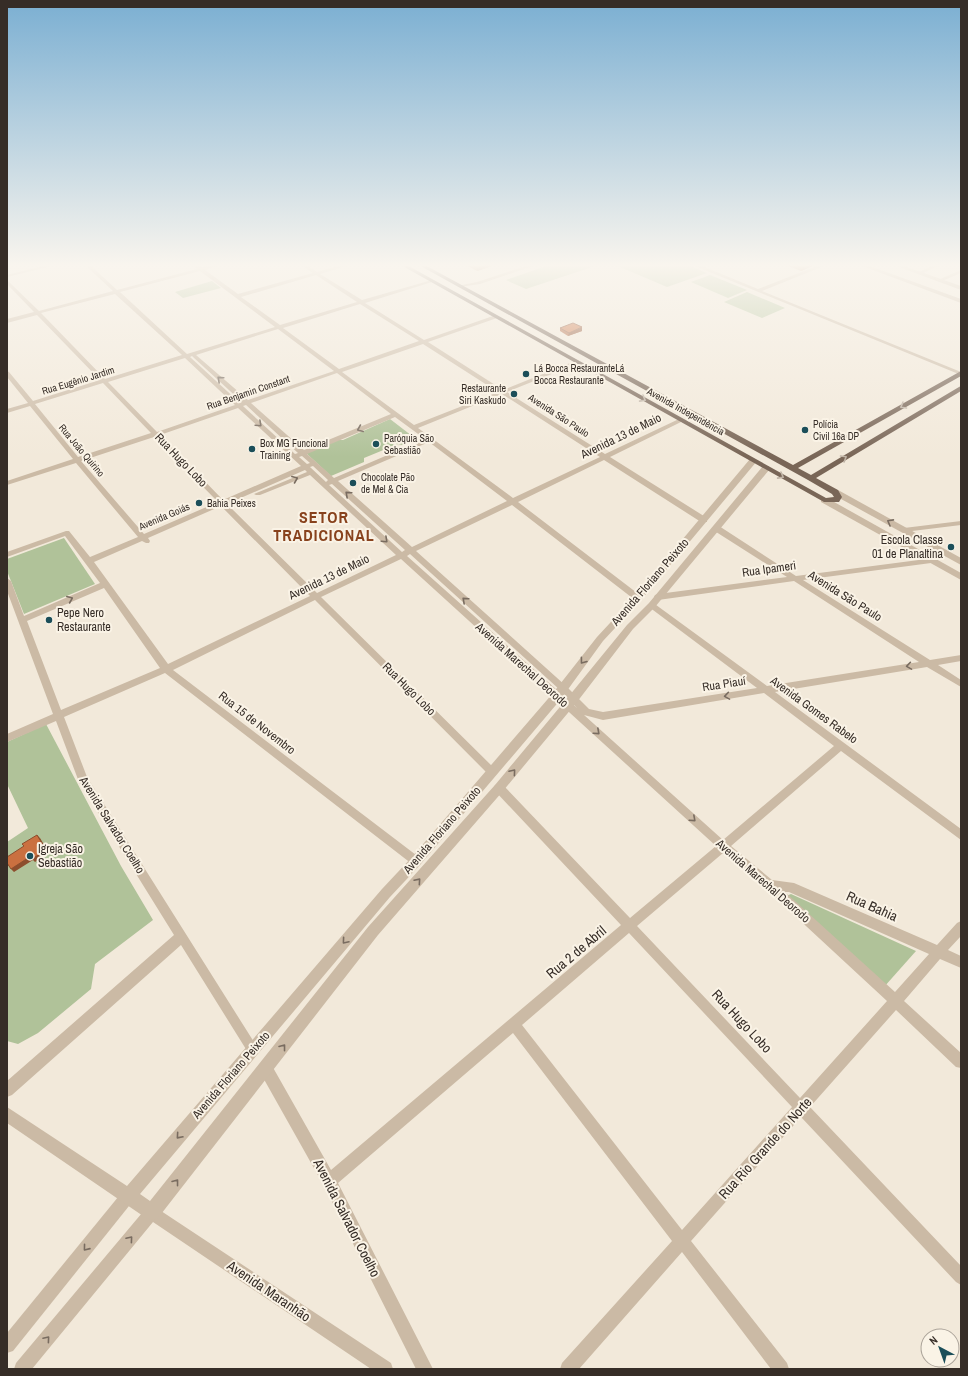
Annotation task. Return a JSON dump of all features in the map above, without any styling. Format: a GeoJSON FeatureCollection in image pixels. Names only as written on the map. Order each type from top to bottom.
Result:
{"type":"FeatureCollection","features":[{"type":"Feature","properties":{"kind":"main road","name":"Avenida Independência"},"geometry":{"type":"LineString","coordinates":[[516,328],[824,500]]}},
{"type":"Feature","properties":{"kind":"main road","name":"Avenida Independência"},"geometry":{"type":"LineString","coordinates":[[535,328],[835,492]]}},
{"type":"Feature","properties":{"kind":"main road"},"geometry":{"type":"LineString","coordinates":[[811,478],[820,463],[859,440],[875,422],[960,373]]}},
{"type":"Feature","properties":{"kind":"main road"},"geometry":{"type":"LineString","coordinates":[[606,378],[620,375]]}},
{"type":"Feature","properties":{"kind":"main road"},"geometry":{"type":"LineString","coordinates":[[621,387],[623,382],[632,382]]}},
{"type":"Feature","properties":{"kind":"main road"},"geometry":{"type":"LineString","coordinates":[[793,468],[820,463],[859,440],[892,429],[961,388]]}},
{"type":"Feature","properties":{"kind":"main road"},"geometry":{"type":"LineString","coordinates":[[920,396],[939,401]]}},
{"type":"Feature","properties":{"kind":"main road"},"geometry":{"type":"LineString","coordinates":[[875,422],[892,429]]}},
{"type":"Feature","properties":{"kind":"main road"},"geometry":{"type":"LineString","coordinates":[[714,439],[724,438],[726,437],[726,433]]}},
{"type":"Feature","properties":{"kind":"main road"},"geometry":{"type":"LineString","coordinates":[[735,450],[735,444],[747,444]]}},
{"type":"Feature","properties":{"kind":"main road"},"geometry":{"type":"LineString","coordinates":[[824,500],[836,500],[838,497],[835,492]]}},
{"type":"Feature","properties":{"kind":"street","name":"Rua Hugo Lobo"},"geometry":{"type":"LineString","coordinates":[[52,328],[225,505],[492,772]]}},
{"type":"Feature","properties":{"kind":"street","name":"Avenida Marechal Deorodo"},"geometry":{"type":"LineString","coordinates":[[160,328],[240,406],[401,555],[560,692]]}},
{"type":"Feature","properties":{"kind":"street","name":"Rua Eugênio Jardim"},"geometry":{"type":"LineString","coordinates":[[7,411],[275,328]]}},
{"type":"Feature","properties":{"kind":"street"},"geometry":{"type":"LineString","coordinates":[[281,328],[430,439],[638,598]]}},
{"type":"Feature","properties":{"kind":"street","name":"Avenida São Paulo"},"geometry":{"type":"LineString","coordinates":[[402,328],[704,520]]}},
{"type":"Feature","properties":{"kind":"street","name":"Rua Benjamin Constant"},"geometry":{"type":"LineString","coordinates":[[7,483],[240,406],[464,328]]}},
{"type":"Feature","properties":{"kind":"street"},"geometry":{"type":"LineString","coordinates":[[850,328],[960,373]]}},
{"type":"Feature","properties":{"kind":"street","name":"Avenida Marechal Deorodo"},"geometry":{"type":"LineString","coordinates":[[189,355],[247,403],[410,550],[723,846],[770,885],[961,1062]]}},
{"type":"Feature","properties":{"kind":"street"},"geometry":{"type":"LineString","coordinates":[[414,428],[577,362]]}},
{"type":"Feature","properties":{"kind":"street","name":"Rua João Quirino"},"geometry":{"type":"LineString","coordinates":[[7,374],[77,460],[145,539]]}},
{"type":"Feature","properties":{"kind":"street"},"geometry":{"type":"LineString","coordinates":[[294,456],[396,414]]}},
{"type":"Feature","properties":{"kind":"street","name":"Avenida 13 de Maio"},"geometry":{"type":"LineString","coordinates":[[7,738],[59,714],[166,669],[681,420]]}},
{"type":"Feature","properties":{"kind":"street"},"geometry":{"type":"LineString","coordinates":[[325,485],[430,439]]}},
{"type":"Feature","properties":{"kind":"street","name":"Avenida Floriano Peixoto"},"geometry":{"type":"LineString","coordinates":[[7,1345],[128,1196],[386,893],[416,861],[492,772],[560,692],[600,639],[638,598],[753,461]]}},
{"type":"Feature","properties":{"kind":"street","name":"Avenida Goiás"},"geometry":{"type":"LineString","coordinates":[[90,563],[225,505],[314,463]]}},
{"type":"Feature","properties":{"kind":"street","name":"Avenida Floriano Peixoto"},"geometry":{"type":"LineString","coordinates":[[22,1369],[152,1212],[266,1069],[373,931],[477,814],[571,703],[630,627],[655,601],[766,468]]}},
{"type":"Feature","properties":{"kind":"street","name":"Avenida Goiás"},"geometry":{"type":"LineString","coordinates":[[225,505],[312,472]]}},
{"type":"Feature","properties":{"kind":"street"},"geometry":{"type":"LineString","coordinates":[[729,490],[742,496]]}},
{"type":"Feature","properties":{"kind":"street","name":"Avenida Independência"},"geometry":{"type":"LineString","coordinates":[[835,492],[959,561]]}},
{"type":"Feature","properties":{"kind":"street","name":"Avenida Independência"},"geometry":{"type":"LineString","coordinates":[[824,500],[961,577]]}},
{"type":"Feature","properties":{"kind":"street"},"geometry":{"type":"LineString","coordinates":[[847,512],[849,506],[859,505]]}},
{"type":"Feature","properties":{"kind":"street"},"geometry":{"type":"LineString","coordinates":[[904,530],[961,523]]}},
{"type":"Feature","properties":{"kind":"street","name":"Avenida São Paulo"},"geometry":{"type":"LineString","coordinates":[[716,528],[961,684]]}},
{"type":"Feature","properties":{"kind":"street","name":"Rua 15 de Novembro"},"geometry":{"type":"LineString","coordinates":[[8,552],[66,534],[90,563],[166,669],[416,861]]}},
{"type":"Feature","properties":{"kind":"street"},"geometry":{"type":"LineString","coordinates":[[681,547],[682,552],[685,554],[693,554],[695,552]]}},
{"type":"Feature","properties":{"kind":"street"},"geometry":{"type":"LineString","coordinates":[[670,560],[677,557],[681,558],[684,560],[684,566]]}},
{"type":"Feature","properties":{"kind":"street"},"geometry":{"type":"LineString","coordinates":[[945,568],[941,564],[942,558],[948,557],[959,561]]}},
{"type":"Feature","properties":{"kind":"street","name":"Rua Ipameri"},"geometry":{"type":"LineString","coordinates":[[655,601],[794,578],[931,560]]}},
{"type":"Feature","properties":{"kind":"street","name":"Avenida Salvador Coelho"},"geometry":{"type":"LineString","coordinates":[[7,581],[10,595],[22,620],[83,779],[253,1050]]}},
{"type":"Feature","properties":{"kind":"street"},"geometry":{"type":"LineString","coordinates":[[22,620],[105,584]]}},
{"type":"Feature","properties":{"kind":"street","name":"Avenida Gomes Rabelo"},"geometry":{"type":"LineString","coordinates":[[655,601],[765,690],[961,835]]}},
{"type":"Feature","properties":{"kind":"street"},"geometry":{"type":"LineString","coordinates":[[618,619],[619,625],[622,627],[630,627]]}},
{"type":"Feature","properties":{"kind":"street"},"geometry":{"type":"LineString","coordinates":[[600,639],[610,638],[613,640],[615,646]]}},
{"type":"Feature","properties":{"kind":"street","name":"Rua Piauí"},"geometry":{"type":"LineString","coordinates":[[586,712],[603,716],[961,658]]}},
{"type":"Feature","properties":{"kind":"street","name":"Avenida Marechal Deorodo"},"geometry":{"type":"LineString","coordinates":[[571,703],[586,712]]}},
{"type":"Feature","properties":{"kind":"street","name":"Rua 2 de Abril"},"geometry":{"type":"LineString","coordinates":[[330,1181],[841,746]]}},
{"type":"Feature","properties":{"kind":"street","name":"Rua Hugo Lobo"},"geometry":{"type":"LineString","coordinates":[[499,788],[961,1277]]}},
{"type":"Feature","properties":{"kind":"street"},"geometry":{"type":"LineString","coordinates":[[462,806],[466,813],[477,814]]}},
{"type":"Feature","properties":{"kind":"street"},"geometry":{"type":"LineString","coordinates":[[444,828],[453,828],[458,835]]}},
{"type":"Feature","properties":{"kind":"street","name":"Rua Bahia"},"geometry":{"type":"LineString","coordinates":[[770,885],[790,887],[961,962]]}},
{"type":"Feature","properties":{"kind":"street"},"geometry":{"type":"LineString","coordinates":[[386,893],[388,902],[400,902]]}},
{"type":"Feature","properties":{"kind":"street"},"geometry":{"type":"LineString","coordinates":[[362,921],[372,923],[373,931]]}},
{"type":"Feature","properties":{"kind":"street","name":"Rua Rio Grande do Norte"},"geometry":{"type":"LineString","coordinates":[[568,1369],[961,928]]}},
{"type":"Feature","properties":{"kind":"street"},"geometry":{"type":"LineString","coordinates":[[7,1090],[182,936]]}},
{"type":"Feature","properties":{"kind":"street"},"geometry":{"type":"LineString","coordinates":[[514,1024],[782,1369]]}},
{"type":"Feature","properties":{"kind":"street","name":"Avenida Salvador Coelho"},"geometry":{"type":"LineString","coordinates":[[266,1069],[330,1181],[424,1369]]}},
{"type":"Feature","properties":{"kind":"street"},"geometry":{"type":"LineString","coordinates":[[7,1114],[152,1212]]}},
{"type":"Feature","properties":{"kind":"street","name":"Avenida Maranhão"},"geometry":{"type":"LineString","coordinates":[[152,1212],[385,1369]]}},
{"type":"Feature","properties":{"kind":"green space"},"geometry":{"type":"Polygon","coordinates":[[[390,419],[416,439],[402,445],[398,444],[364,458],[364,462],[331,476],[306,453],[338,440],[343,440],[390,419]]]}},
{"type":"Feature","properties":{"kind":"green space"},"geometry":{"type":"Polygon","coordinates":[[[64,538],[95,584],[24,614],[7,571],[7,559],[64,538]]]}},
{"type":"Feature","properties":{"kind":"green space"},"geometry":{"type":"Polygon","coordinates":[[[46,724],[121,866],[153,920],[95,964],[91,989],[38,1033],[18,1044],[7,1041],[7,842],[28,828],[7,784],[7,742],[46,724]]]}},
{"type":"Feature","properties":{"kind":"green space"},"geometry":{"type":"Polygon","coordinates":[[[791,894],[916,951],[884,987],[784,897],[791,894]]]}},
{"type":"Feature","properties":{"kind":"building"},"geometry":{"type":"Polygon","coordinates":[[[560,328],[579,328],[569,333],[560,328]]]}},
{"type":"Feature","properties":{"kind":"building","name":"Igreja São Sebastião"},"geometry":{"type":"Polygon","coordinates":[[[37,835],[46,850],[32,859],[31,856],[11,869],[7,863],[7,857],[24,846],[22,844],[37,835]]]}},
{"type":"Feature","properties":{"kind":"place","name":"Lá Bocca RestauranteLá Bocca Restaurante"},"geometry":{"type":"Point","coordinates":[526,374]}},
{"type":"Feature","properties":{"kind":"place","name":"Restaurante Siri Kaskudo"},"geometry":{"type":"Point","coordinates":[514,394]}},
{"type":"Feature","properties":{"kind":"place","name":"Polícia Civil 16a DP"},"geometry":{"type":"Point","coordinates":[805,430]}},
{"type":"Feature","properties":{"kind":"place","name":"Paróquia São Sebastião"},"geometry":{"type":"Point","coordinates":[376,444]}},
{"type":"Feature","properties":{"kind":"place","name":"Box MG Funcional Training"},"geometry":{"type":"Point","coordinates":[252,449]}},
{"type":"Feature","properties":{"kind":"place","name":"Chocolate Pão de Mel & Cia"},"geometry":{"type":"Point","coordinates":[353,483]}},
{"type":"Feature","properties":{"kind":"place","name":"Bahia Peixes"},"geometry":{"type":"Point","coordinates":[199,503]}},
{"type":"Feature","properties":{"kind":"place","name":"Escola Classe 01 de Planaltina"},"geometry":{"type":"Point","coordinates":[951,547]}},
{"type":"Feature","properties":{"kind":"place","name":"Pepe Nero Restaurante"},"geometry":{"type":"Point","coordinates":[49,620]}},
{"type":"Feature","properties":{"kind":"place","name":"Igreja São Sebastião"},"geometry":{"type":"Point","coordinates":[30,856]}},
{"type":"Feature","properties":{"kind":"district","name":"SETOR TRADICIONAL"},"geometry":{"type":"Point","coordinates":[324,526]}}]}
